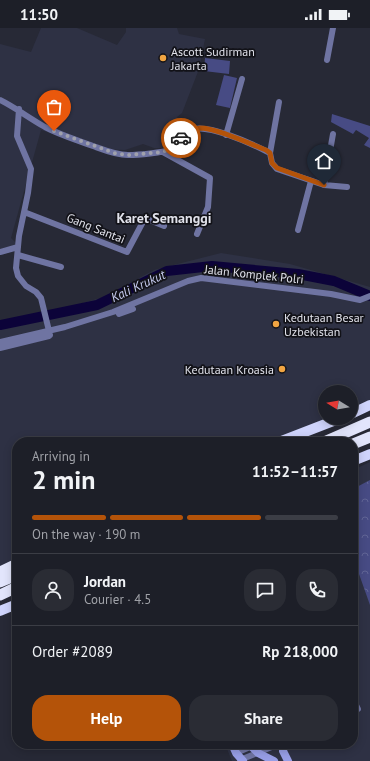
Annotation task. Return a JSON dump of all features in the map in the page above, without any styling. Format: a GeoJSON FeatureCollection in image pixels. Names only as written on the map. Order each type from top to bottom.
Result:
{"type":"FeatureCollection","features":[{"type":"Feature","properties":{"kind":"highway"},"geometry":{"type":"LineString","coordinates":[[358,411],[370,405]]}},
{"type":"Feature","properties":{"kind":"highway"},"geometry":{"type":"LineString","coordinates":[[336,437],[370,422]]}},
{"type":"Feature","properties":{"kind":"highway"},"geometry":{"type":"LineString","coordinates":[[292,437],[323,425]]}},
{"type":"Feature","properties":{"kind":"highway"},"geometry":{"type":"LineString","coordinates":[[358,442],[370,436]]}},
{"type":"Feature","properties":{"kind":"highway"},"geometry":{"type":"LineString","coordinates":[[358,459],[370,454]]}},
{"type":"Feature","properties":{"kind":"highway"},"geometry":{"type":"LineString","coordinates":[[0,567],[12,562]]}},
{"type":"Feature","properties":{"kind":"highway"},"geometry":{"type":"LineString","coordinates":[[0,572],[12,566]]}},
{"type":"Feature","properties":{"kind":"highway"},"geometry":{"type":"LineString","coordinates":[[0,582],[12,577]]}},
{"type":"Feature","properties":{"kind":"highway"},"geometry":{"type":"LineString","coordinates":[[0,595],[12,589]]}},
{"type":"Feature","properties":{"kind":"highway"},"geometry":{"type":"LineString","coordinates":[[0,611],[12,606]]}},
{"type":"Feature","properties":{"kind":"main road"},"geometry":{"type":"LineString","coordinates":[[235,749],[240,758]]}},
{"type":"Feature","properties":{"kind":"main road"},"geometry":{"type":"LineString","coordinates":[[255,749],[258,753],[274,761]]}},
{"type":"Feature","properties":{"kind":"main road"},"geometry":{"type":"LineString","coordinates":[[284,749],[283,751],[288,761]]}},
{"type":"Feature","properties":{"kind":"street"},"geometry":{"type":"LineString","coordinates":[[327,60],[333,28]]}},
{"type":"Feature","properties":{"kind":"street"},"geometry":{"type":"LineString","coordinates":[[226,135],[242,80]]}},
{"type":"Feature","properties":{"kind":"street"},"geometry":{"type":"LineString","coordinates":[[0,100],[19,109],[46,127],[114,153],[128,155],[163,152],[171,148],[182,136],[191,130],[203,129],[226,135],[270,153]]}},
{"type":"Feature","properties":{"kind":"street"},"geometry":{"type":"LineString","coordinates":[[279,102],[270,153],[274,166],[324,185],[346,186]]}},
{"type":"Feature","properties":{"kind":"street"},"geometry":{"type":"LineString","coordinates":[[19,109],[17,136],[31,170],[18,247],[16,268],[18,276],[26,286],[36,292],[41,298],[49,332]]}},
{"type":"Feature","properties":{"kind":"street"},"geometry":{"type":"LineString","coordinates":[[324,185],[333,134]]}},
{"type":"Feature","properties":{"kind":"street"},"geometry":{"type":"LineString","coordinates":[[163,152],[210,178],[208,207],[197,234]]}},
{"type":"Feature","properties":{"kind":"street"},"geometry":{"type":"LineString","coordinates":[[298,230],[311,181]]}},
{"type":"Feature","properties":{"kind":"street","name":"Gang Santai"},"geometry":{"type":"LineString","coordinates":[[24,212],[128,252],[145,218],[164,226]]}},
{"type":"Feature","properties":{"kind":"street"},"geometry":{"type":"LineString","coordinates":[[0,252],[18,247]]}},
{"type":"Feature","properties":{"kind":"street"},"geometry":{"type":"LineString","coordinates":[[18,255],[61,267]]}},
{"type":"Feature","properties":{"kind":"street","name":"Jalan Komplek Polri"},"geometry":{"type":"LineString","coordinates":[[0,342],[49,332],[113,312],[188,281],[201,278],[331,294],[360,300],[370,296]]}},
{"type":"Feature","properties":{"kind":"street"},"geometry":{"type":"LineString","coordinates":[[0,348],[49,332],[133,309]]}},
{"type":"Feature","properties":{"kind":"street"},"geometry":{"type":"LineString","coordinates":[[240,758],[248,749]]}},
{"type":"Feature","properties":{"kind":"street"},"geometry":{"type":"LineString","coordinates":[[240,758],[267,749]]}},
{"type":"Feature","properties":{"kind":"shaded area"},"geometry":{"type":"Polygon","coordinates":[[[41,28],[77,28],[117,45],[126,32],[126,28],[177,28],[179,34],[205,39],[199,69],[182,113],[177,117],[169,143],[162,148],[154,148],[143,144],[125,150],[100,149],[41,130],[11,238],[21,248],[2,255],[0,254],[0,44],[31,52],[41,28]]]}},
{"type":"Feature","properties":{"kind":"shaded area"},"geometry":{"type":"Polygon","coordinates":[[[221,253],[290,264],[370,287],[370,405],[358,410],[358,385],[318,385],[318,425],[320,425],[289,437],[12,437],[12,562],[0,567],[0,326],[104,297],[154,270],[221,253]]]}},
{"type":"Feature","properties":{"kind":"shaded area"},"geometry":{"type":"Polygon","coordinates":[[[370,462],[370,761],[232,761],[227,749],[358,749],[358,468],[370,462]]]}},
{"type":"Feature","properties":{"kind":"green space"},"geometry":{"type":"Polygon","coordinates":[[[205,58],[230,61],[229,74],[204,71],[205,58]]]}},
{"type":"Feature","properties":{"kind":"green space"},"geometry":{"type":"Polygon","coordinates":[[[224,75],[237,78],[230,108],[216,105],[224,75]]]}},
{"type":"Feature","properties":{"kind":"green space"},"geometry":{"type":"Polygon","coordinates":[[[332,114],[370,126],[370,148],[364,145],[369,138],[356,130],[353,134],[331,122],[332,114]]]}},
{"type":"Feature","properties":{"kind":"green space"},"geometry":{"type":"Polygon","coordinates":[[[370,480],[370,605],[358,571],[358,486],[370,480]]]}},
{"type":"Feature","properties":{"kind":"waterway","name":"Kali Krukut"},"geometry":{"type":"LineString","coordinates":[[0,325],[97,305],[167,271],[212,266],[298,274],[334,281],[370,296]]}},
{"type":"Feature","properties":{"kind":"way so far"},"geometry":{"type":"LineString","coordinates":[[54,131],[114,153],[128,155],[163,152],[171,148],[181,138]]}},
{"type":"Feature","properties":{"kind":"place","name":"Ascott Sudirman Jakarta"},"geometry":{"type":"Point","coordinates":[163,58]}},
{"type":"Feature","properties":{"kind":"place","name":"Kedutaan Besar Uzbekistan"},"geometry":{"type":"Point","coordinates":[276,324]}},
{"type":"Feature","properties":{"kind":"place","name":"Kedutaan Kroasia"},"geometry":{"type":"Point","coordinates":[282,369]}},
{"type":"Feature","properties":{"kind":"district","name":"Karet Semanggi"},"geometry":{"type":"Point","coordinates":[164,218]}},
{"type":"Feature","properties":{"kind":"route"},"geometry":{"type":"LineString","coordinates":[[181,138],[191,130],[199,128],[226,135],[266,150],[270,153],[272,163],[277,168],[324,185]]}}]}
